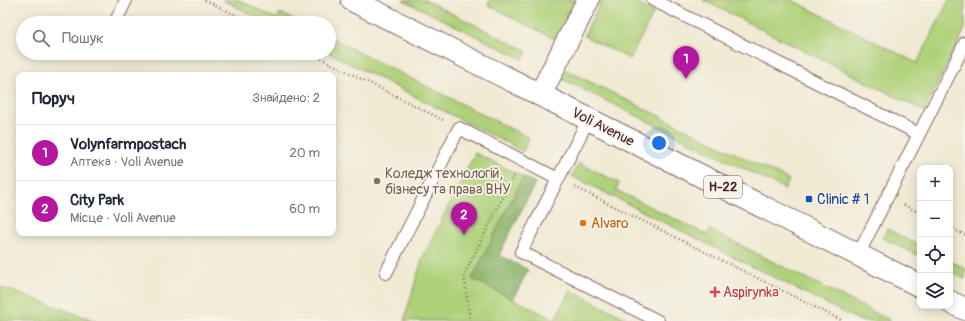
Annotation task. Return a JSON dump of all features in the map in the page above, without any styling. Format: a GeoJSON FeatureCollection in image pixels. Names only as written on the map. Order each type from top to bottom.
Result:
{"type":"FeatureCollection","features":[{"type":"Feature","properties":{"kind":"main road","name":"Voli Avenue"},"geometry":{"type":"LineString","coordinates":[[352,0],[917,284]]}},
{"type":"Feature","properties":{"kind":"main road"},"geometry":{"type":"LineString","coordinates":[[540,95],[588,0]]}},
{"type":"Feature","properties":{"kind":"main road"},"geometry":{"type":"LineString","coordinates":[[953,303],[965,309]]}},
{"type":"Feature","properties":{"kind":"lane"},"geometry":{"type":"LineString","coordinates":[[118,16],[126,0]]}},
{"type":"Feature","properties":{"kind":"lane"},"geometry":{"type":"LineString","coordinates":[[653,0],[920,134]]}},
{"type":"Feature","properties":{"kind":"lane"},"geometry":{"type":"LineString","coordinates":[[858,255],[965,43]]}},
{"type":"Feature","properties":{"kind":"lane"},"geometry":{"type":"LineString","coordinates":[[588,120],[521,252],[658,321]]}},
{"type":"Feature","properties":{"kind":"lane"},"geometry":{"type":"LineString","coordinates":[[386,273],[459,128],[558,179]]}},
{"type":"Feature","properties":{"kind":"path"},"geometry":{"type":"LineString","coordinates":[[205,0],[237,16]]}},
{"type":"Feature","properties":{"kind":"path"},"geometry":{"type":"LineString","coordinates":[[324,60],[459,128]]}},
{"type":"Feature","properties":{"kind":"path"},"geometry":{"type":"LineString","coordinates":[[470,321],[464,275],[521,160]]}},
{"type":"Feature","properties":{"kind":"path"},"geometry":{"type":"LineString","coordinates":[[558,179],[843,321]]}},
{"type":"Feature","properties":{"kind":"path"},"geometry":{"type":"LineString","coordinates":[[953,229],[965,235]]}},
{"type":"Feature","properties":{"kind":"green space"},"geometry":{"type":"Polygon","coordinates":[[[223,0],[239,0],[271,16],[255,16],[223,0]]]}},
{"type":"Feature","properties":{"kind":"green space"},"geometry":{"type":"Polygon","coordinates":[[[403,0],[425,0],[527,51],[523,59],[403,0]]]}},
{"type":"Feature","properties":{"kind":"green space"},"geometry":{"type":"Polygon","coordinates":[[[490,0],[577,0],[557,40],[488,5],[490,0]]]}},
{"type":"Feature","properties":{"kind":"green space"},"geometry":{"type":"Polygon","coordinates":[[[602,0],[629,0],[654,12],[630,59],[584,36],[602,0]]]}},
{"type":"Feature","properties":{"kind":"green space"},"geometry":{"type":"Polygon","coordinates":[[[703,0],[792,0],[917,63],[949,0],[965,0],[965,29],[924,111],[703,0]]]}},
{"type":"Feature","properties":{"kind":"green space"},"geometry":{"type":"Polygon","coordinates":[[[280,13],[286,16],[278,16],[280,13]]]}},
{"type":"Feature","properties":{"kind":"green space"},"geometry":{"type":"Polygon","coordinates":[[[336,41],[529,138],[523,151],[336,57],[336,41]]]}},
{"type":"Feature","properties":{"kind":"green space"},"geometry":{"type":"Polygon","coordinates":[[[566,70],[789,180],[785,189],[562,79],[566,70]]]}},
{"type":"Feature","properties":{"kind":"green space"},"geometry":{"type":"Polygon","coordinates":[[[475,153],[523,177],[473,279],[555,320],[570,290],[631,321],[404,321],[422,259],[475,153]]]}},
{"type":"Feature","properties":{"kind":"green space"},"geometry":{"type":"Polygon","coordinates":[[[579,163],[619,183],[616,190],[707,235],[710,230],[891,321],[861,321],[572,176],[579,163]]]}},
{"type":"Feature","properties":{"kind":"green space"},"geometry":{"type":"Polygon","coordinates":[[[523,177],[535,183],[499,255],[528,270],[513,299],[472,279],[523,177]]]}},
{"type":"Feature","properties":{"kind":"green space"},"geometry":{"type":"Polygon","coordinates":[[[887,229],[917,244],[917,255],[882,238],[887,229]]]}},
{"type":"Feature","properties":{"kind":"green space"},"geometry":{"type":"Polygon","coordinates":[[[953,262],[965,268],[965,279],[953,273],[953,262]]]}},
{"type":"Feature","properties":{"kind":"green space"},"geometry":{"type":"Polygon","coordinates":[[[0,287],[9,290],[96,321],[0,321],[0,287]]]}},
{"type":"Feature","properties":{"kind":"place","name":"Volynfarmpostach"},"geometry":{"type":"Point","coordinates":[686,79]}},
{"type":"Feature","properties":{"kind":"place","name":"Коледж технологій, бізнесу та права ВНУ"},"geometry":{"type":"Point","coordinates":[377,181]}},
{"type":"Feature","properties":{"kind":"place","name":"Clinic # 1"},"geometry":{"type":"Point","coordinates":[809,199]}},
{"type":"Feature","properties":{"kind":"place","name":"Alvaro"},"geometry":{"type":"Point","coordinates":[583,223]}},
{"type":"Feature","properties":{"kind":"place","name":"City Park"},"geometry":{"type":"Point","coordinates":[464,235]}},
{"type":"Feature","properties":{"kind":"place","name":"Aspirynka"},"geometry":{"type":"Point","coordinates":[715,292]}}]}
